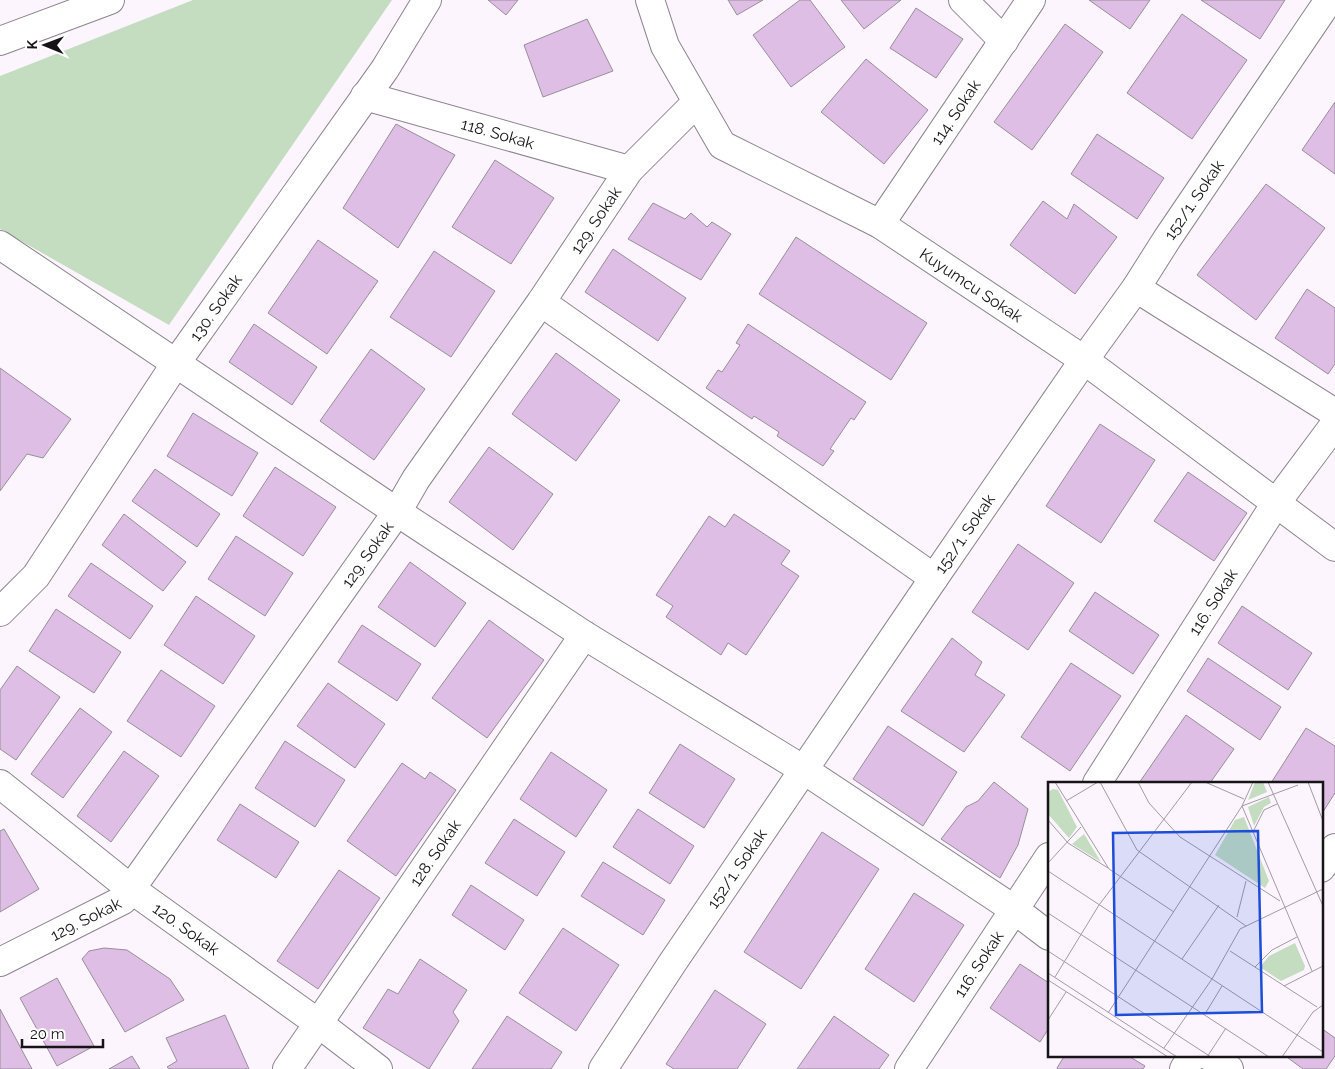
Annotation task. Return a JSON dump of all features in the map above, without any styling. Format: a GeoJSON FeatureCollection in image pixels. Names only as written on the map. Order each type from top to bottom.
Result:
{"type":"FeatureCollection","features":[{"type":"Feature","properties":{"kind":"street"},"geometry":{"type":"LineString","coordinates":[[2,37],[110,0]]}},
{"type":"Feature","properties":{"kind":"street","name":"130. Sokak"},"geometry":{"type":"LineString","coordinates":[[0,612],[36,576],[176,363],[385,68],[426,0]]}},
{"type":"Feature","properties":{"kind":"street","name":"Kuyumcu Sokak"},"geometry":{"type":"LineString","coordinates":[[650,0],[665,46],[722,145],[880,224],[1084,360],[1335,547]]}},
{"type":"Feature","properties":{"kind":"street"},"geometry":{"type":"LineString","coordinates":[[964,0],[1004,41]]}},
{"type":"Feature","properties":{"kind":"street","name":"114. Sokak"},"geometry":{"type":"LineString","coordinates":[[880,224],[1031,0]]}},
{"type":"Feature","properties":{"kind":"street","name":"152/1. Sokak"},"geometry":{"type":"LineString","coordinates":[[603,1069],[934,578],[1084,360],[1136,288],[1166,239],[1329,0]]}},
{"type":"Feature","properties":{"kind":"street","name":"118. Sokak"},"geometry":{"type":"LineString","coordinates":[[365,96],[629,170]]}},
{"type":"Feature","properties":{"kind":"street","name":"129. Sokak"},"geometry":{"type":"LineString","coordinates":[[0,962],[123,900],[397,512],[416,479],[542,302],[629,170],[698,102]]}},
{"type":"Feature","properties":{"kind":"street"},"geometry":{"type":"LineString","coordinates":[[0,244],[397,512],[584,635],[804,770],[1015,910],[1048,935]]}},
{"type":"Feature","properties":{"kind":"street"},"geometry":{"type":"LineString","coordinates":[[1136,288],[1335,413]]}},
{"type":"Feature","properties":{"kind":"street"},"geometry":{"type":"LineString","coordinates":[[542,302],[934,578]]}},
{"type":"Feature","properties":{"kind":"street","name":"116. Sokak"},"geometry":{"type":"LineString","coordinates":[[1098,782],[1276,503],[1335,424]]}},
{"type":"Feature","properties":{"kind":"street","name":"128. Sokak"},"geometry":{"type":"LineString","coordinates":[[287,1069],[584,635]]}},
{"type":"Feature","properties":{"kind":"street","name":"120. Sokak"},"geometry":{"type":"LineString","coordinates":[[0,784],[131,889],[318,1023],[378,1069]]}},
{"type":"Feature","properties":{"kind":"street"},"geometry":{"type":"LineString","coordinates":[[1322,867],[1335,848]]}},
{"type":"Feature","properties":{"kind":"street","name":"116. Sokak"},"geometry":{"type":"LineString","coordinates":[[909,1069],[1048,859]]}},
{"type":"Feature","properties":{"kind":"street"},"geometry":{"type":"LineString","coordinates":[[1184,1069],[1192,1056]]}},
{"type":"Feature","properties":{"kind":"street"},"geometry":{"type":"LineString","coordinates":[[1210,1056],[1229,1069]]}},
{"type":"Feature","properties":{"kind":"green space"},"geometry":{"type":"Polygon","coordinates":[[[193,0],[392,0],[169,325],[0,229],[0,76],[193,0]]]}},
{"type":"Feature","properties":{"kind":"building"},"geometry":{"type":"Polygon","coordinates":[[[488,0],[518,0],[506,15],[488,0]]]}},
{"type":"Feature","properties":{"kind":"building"},"geometry":{"type":"Polygon","coordinates":[[[728,0],[763,0],[737,15],[728,0]]]}},
{"type":"Feature","properties":{"kind":"building"},"geometry":{"type":"Polygon","coordinates":[[[800,0],[810,0],[845,47],[791,87],[753,35],[800,0]]]}},
{"type":"Feature","properties":{"kind":"building"},"geometry":{"type":"Polygon","coordinates":[[[841,0],[901,0],[864,29],[841,0]]]}},
{"type":"Feature","properties":{"kind":"building"},"geometry":{"type":"Polygon","coordinates":[[[1089,0],[1150,0],[1130,29],[1089,0]]]}},
{"type":"Feature","properties":{"kind":"building"},"geometry":{"type":"Polygon","coordinates":[[[1201,0],[1285,0],[1260,39],[1201,0]]]}},
{"type":"Feature","properties":{"kind":"building"},"geometry":{"type":"Polygon","coordinates":[[[916,8],[963,39],[936,78],[890,48],[916,8]]]}},
{"type":"Feature","properties":{"kind":"building"},"geometry":{"type":"Polygon","coordinates":[[[1182,14],[1247,60],[1192,139],[1127,93],[1182,14]]]}},
{"type":"Feature","properties":{"kind":"building"},"geometry":{"type":"Polygon","coordinates":[[[587,19],[613,71],[543,97],[524,45],[587,19]]]}},
{"type":"Feature","properties":{"kind":"building"},"geometry":{"type":"Polygon","coordinates":[[[1065,24],[1103,52],[1032,150],[994,122],[1065,24]]]}},
{"type":"Feature","properties":{"kind":"building"},"geometry":{"type":"Polygon","coordinates":[[[866,59],[928,110],[884,164],[821,112],[866,59]]]}},
{"type":"Feature","properties":{"kind":"building"},"geometry":{"type":"Polygon","coordinates":[[[1335,102],[1335,174],[1302,150],[1335,102]]]}},
{"type":"Feature","properties":{"kind":"building"},"geometry":{"type":"Polygon","coordinates":[[[396,124],[455,155],[398,248],[343,208],[396,124]]]}},
{"type":"Feature","properties":{"kind":"building"},"geometry":{"type":"Polygon","coordinates":[[[1097,134],[1164,178],[1137,219],[1071,174],[1097,134]]]}},
{"type":"Feature","properties":{"kind":"building"},"geometry":{"type":"Polygon","coordinates":[[[495,160],[554,198],[511,264],[452,227],[495,160]]]}},
{"type":"Feature","properties":{"kind":"building"},"geometry":{"type":"Polygon","coordinates":[[[1266,184],[1325,228],[1256,320],[1197,275],[1266,184]]]}},
{"type":"Feature","properties":{"kind":"building"},"geometry":{"type":"Polygon","coordinates":[[[1043,201],[1067,219],[1074,204],[1117,237],[1075,294],[1010,245],[1043,201]]]}},
{"type":"Feature","properties":{"kind":"building"},"geometry":{"type":"Polygon","coordinates":[[[653,203],[685,219],[691,213],[707,227],[712,222],[731,234],[701,280],[628,239],[653,203]]]}},
{"type":"Feature","properties":{"kind":"building"},"geometry":{"type":"Polygon","coordinates":[[[796,237],[927,323],[891,380],[759,294],[796,237]]]}},
{"type":"Feature","properties":{"kind":"building"},"geometry":{"type":"Polygon","coordinates":[[[318,240],[378,281],[327,354],[268,313],[318,240]]]}},
{"type":"Feature","properties":{"kind":"building"},"geometry":{"type":"Polygon","coordinates":[[[613,249],[686,298],[658,341],[585,292],[613,249]]]}},
{"type":"Feature","properties":{"kind":"building"},"geometry":{"type":"Polygon","coordinates":[[[434,251],[495,291],[451,357],[390,317],[434,251]]]}},
{"type":"Feature","properties":{"kind":"building"},"geometry":{"type":"Polygon","coordinates":[[[1307,289],[1335,308],[1335,364],[1328,374],[1275,338],[1307,289]]]}},
{"type":"Feature","properties":{"kind":"building"},"geometry":{"type":"Polygon","coordinates":[[[254,324],[317,367],[292,405],[229,362],[254,324]]]}},
{"type":"Feature","properties":{"kind":"building"},"geometry":{"type":"Polygon","coordinates":[[[748,324],[866,402],[854,420],[851,418],[830,449],[834,451],[823,466],[777,436],[779,432],[754,416],[752,419],[706,388],[718,370],[722,372],[740,345],[736,343],[748,324]]]}},
{"type":"Feature","properties":{"kind":"building"},"geometry":{"type":"Polygon","coordinates":[[[371,349],[425,389],[374,460],[320,421],[371,349]]]}},
{"type":"Feature","properties":{"kind":"building"},"geometry":{"type":"Polygon","coordinates":[[[556,353],[620,400],[576,461],[512,414],[556,353]]]}},
{"type":"Feature","properties":{"kind":"building"},"geometry":{"type":"Polygon","coordinates":[[[0,368],[71,419],[43,458],[27,454],[0,491],[0,368]]]}},
{"type":"Feature","properties":{"kind":"building"},"geometry":{"type":"Polygon","coordinates":[[[193,413],[258,453],[232,496],[167,456],[193,413]]]}},
{"type":"Feature","properties":{"kind":"building"},"geometry":{"type":"Polygon","coordinates":[[[1100,424],[1155,460],[1101,543],[1046,506],[1100,424]]]}},
{"type":"Feature","properties":{"kind":"building"},"geometry":{"type":"Polygon","coordinates":[[[489,447],[553,494],[513,550],[449,502],[489,447]]]}},
{"type":"Feature","properties":{"kind":"building"},"geometry":{"type":"Polygon","coordinates":[[[275,467],[336,507],[303,556],[243,516],[275,467]]]}},
{"type":"Feature","properties":{"kind":"building"},"geometry":{"type":"Polygon","coordinates":[[[155,469],[220,514],[197,547],[132,501],[155,469]]]}},
{"type":"Feature","properties":{"kind":"building"},"geometry":{"type":"Polygon","coordinates":[[[1188,472],[1247,513],[1214,561],[1154,521],[1188,472]]]}},
{"type":"Feature","properties":{"kind":"building"},"geometry":{"type":"Polygon","coordinates":[[[124,514],[186,562],[163,591],[102,545],[124,514]]]}},
{"type":"Feature","properties":{"kind":"building"},"geometry":{"type":"Polygon","coordinates":[[[734,514],[790,551],[781,564],[799,576],[746,655],[728,643],[721,655],[666,617],[673,606],[656,595],[709,516],[725,527],[734,514]]]}},
{"type":"Feature","properties":{"kind":"building"},"geometry":{"type":"Polygon","coordinates":[[[236,536],[293,573],[265,616],[208,579],[236,536]]]}},
{"type":"Feature","properties":{"kind":"building"},"geometry":{"type":"Polygon","coordinates":[[[1018,544],[1074,583],[1028,650],[972,612],[1018,544]]]}},
{"type":"Feature","properties":{"kind":"building"},"geometry":{"type":"Polygon","coordinates":[[[410,562],[466,603],[435,647],[378,607],[410,562]]]}},
{"type":"Feature","properties":{"kind":"building"},"geometry":{"type":"Polygon","coordinates":[[[91,563],[153,606],[130,639],[68,596],[91,563]]]}},
{"type":"Feature","properties":{"kind":"building"},"geometry":{"type":"Polygon","coordinates":[[[1095,592],[1159,635],[1133,674],[1069,631],[1095,592]]]}},
{"type":"Feature","properties":{"kind":"building"},"geometry":{"type":"Polygon","coordinates":[[[196,596],[255,636],[223,684],[164,645],[196,596]]]}},
{"type":"Feature","properties":{"kind":"building"},"geometry":{"type":"Polygon","coordinates":[[[1242,606],[1312,653],[1288,690],[1218,643],[1242,606]]]}},
{"type":"Feature","properties":{"kind":"building"},"geometry":{"type":"Polygon","coordinates":[[[56,609],[121,652],[94,693],[29,651],[56,609]]]}},
{"type":"Feature","properties":{"kind":"building"},"geometry":{"type":"Polygon","coordinates":[[[489,620],[544,660],[487,738],[432,698],[489,620]]]}},
{"type":"Feature","properties":{"kind":"building"},"geometry":{"type":"Polygon","coordinates":[[[362,625],[421,664],[397,701],[338,662],[362,625]]]}},
{"type":"Feature","properties":{"kind":"building"},"geometry":{"type":"Polygon","coordinates":[[[952,638],[982,662],[975,675],[1005,695],[964,752],[901,711],[952,638]]]}},
{"type":"Feature","properties":{"kind":"building"},"geometry":{"type":"Polygon","coordinates":[[[1208,658],[1281,707],[1260,740],[1187,691],[1208,658]]]}},
{"type":"Feature","properties":{"kind":"building"},"geometry":{"type":"Polygon","coordinates":[[[1071,663],[1121,696],[1070,771],[1021,737],[1071,663]]]}},
{"type":"Feature","properties":{"kind":"building"},"geometry":{"type":"Polygon","coordinates":[[[17,666],[60,697],[16,760],[0,749],[0,690],[17,666]]]}},
{"type":"Feature","properties":{"kind":"building"},"geometry":{"type":"Polygon","coordinates":[[[161,670],[215,706],[181,757],[127,721],[161,670]]]}},
{"type":"Feature","properties":{"kind":"building"},"geometry":{"type":"Polygon","coordinates":[[[328,683],[385,724],[355,768],[297,726],[328,683]]]}},
{"type":"Feature","properties":{"kind":"building"},"geometry":{"type":"Polygon","coordinates":[[[80,708],[112,732],[63,798],[31,774],[80,708]]]}},
{"type":"Feature","properties":{"kind":"building"},"geometry":{"type":"Polygon","coordinates":[[[1186,715],[1234,749],[1211,782],[1140,782],[1186,715]]]}},
{"type":"Feature","properties":{"kind":"building"},"geometry":{"type":"Polygon","coordinates":[[[888,726],[957,772],[923,826],[853,779],[888,726]]]}},
{"type":"Feature","properties":{"kind":"building"},"geometry":{"type":"Polygon","coordinates":[[[1306,728],[1335,746],[1335,793],[1322,813],[1322,782],[1272,782],[1306,728]]]}},
{"type":"Feature","properties":{"kind":"building"},"geometry":{"type":"Polygon","coordinates":[[[285,741],[345,780],[315,827],[255,788],[285,741]]]}},
{"type":"Feature","properties":{"kind":"building"},"geometry":{"type":"Polygon","coordinates":[[[680,744],[735,779],[704,828],[649,793],[680,744]]]}},
{"type":"Feature","properties":{"kind":"building"},"geometry":{"type":"Polygon","coordinates":[[[124,751],[159,776],[111,842],[77,816],[124,751]]]}},
{"type":"Feature","properties":{"kind":"building"},"geometry":{"type":"Polygon","coordinates":[[[551,752],[607,790],[576,837],[520,799],[551,752]]]}},
{"type":"Feature","properties":{"kind":"building"},"geometry":{"type":"Polygon","coordinates":[[[402,763],[425,779],[430,772],[456,790],[396,876],[347,841],[402,763]]]}},
{"type":"Feature","properties":{"kind":"building"},"geometry":{"type":"Polygon","coordinates":[[[994,782],[1028,809],[1018,845],[1000,878],[941,839],[966,807],[978,801],[994,782]]]}},
{"type":"Feature","properties":{"kind":"building"},"geometry":{"type":"Polygon","coordinates":[[[240,804],[299,842],[276,878],[217,840],[240,804]]]}},
{"type":"Feature","properties":{"kind":"building"},"geometry":{"type":"Polygon","coordinates":[[[638,809],[694,846],[670,884],[613,847],[638,809]]]}},
{"type":"Feature","properties":{"kind":"building"},"geometry":{"type":"Polygon","coordinates":[[[514,819],[565,852],[537,896],[485,863],[514,819]]]}},
{"type":"Feature","properties":{"kind":"building"},"geometry":{"type":"Polygon","coordinates":[[[4,829],[39,889],[0,912],[0,831],[4,829]]]}},
{"type":"Feature","properties":{"kind":"building"},"geometry":{"type":"Polygon","coordinates":[[[822,832],[879,869],[801,989],[744,952],[822,832]]]}},
{"type":"Feature","properties":{"kind":"building"},"geometry":{"type":"Polygon","coordinates":[[[603,862],[665,900],[643,935],[581,896],[603,862]]]}},
{"type":"Feature","properties":{"kind":"building"},"geometry":{"type":"Polygon","coordinates":[[[339,870],[380,898],[318,989],[277,961],[339,870]]]}},
{"type":"Feature","properties":{"kind":"building"},"geometry":{"type":"Polygon","coordinates":[[[471,885],[524,920],[505,950],[452,915],[471,885]]]}},
{"type":"Feature","properties":{"kind":"building"},"geometry":{"type":"Polygon","coordinates":[[[914,893],[964,925],[914,1002],[865,969],[914,893]]]}},
{"type":"Feature","properties":{"kind":"building"},"geometry":{"type":"Polygon","coordinates":[[[563,928],[619,965],[576,1031],[519,993],[563,928]]]}},
{"type":"Feature","properties":{"kind":"building"},"geometry":{"type":"Polygon","coordinates":[[[104,948],[127,950],[170,979],[184,1000],[125,1032],[82,959],[89,951],[104,948]]]}},
{"type":"Feature","properties":{"kind":"building"},"geometry":{"type":"Polygon","coordinates":[[[420,959],[467,990],[453,1012],[459,1021],[429,1069],[363,1028],[388,989],[398,994],[420,959]]]}},
{"type":"Feature","properties":{"kind":"building"},"geometry":{"type":"Polygon","coordinates":[[[1020,964],[1048,982],[1048,1030],[1040,1042],[990,1008],[1020,964]]]}},
{"type":"Feature","properties":{"kind":"building"},"geometry":{"type":"Polygon","coordinates":[[[57,978],[94,1046],[57,1066],[20,998],[57,978]]]}},
{"type":"Feature","properties":{"kind":"building"},"geometry":{"type":"Polygon","coordinates":[[[715,990],[766,1024],[737,1069],[674,1069],[666,1064],[715,990]]]}},
{"type":"Feature","properties":{"kind":"building"},"geometry":{"type":"Polygon","coordinates":[[[0,1009],[32,1069],[0,1069],[0,1009]]]}},
{"type":"Feature","properties":{"kind":"building"},"geometry":{"type":"Polygon","coordinates":[[[225,1015],[249,1069],[169,1069],[167,1067],[177,1061],[166,1038],[225,1015]]]}},
{"type":"Feature","properties":{"kind":"building"},"geometry":{"type":"Polygon","coordinates":[[[507,1016],[562,1052],[551,1069],[472,1069],[507,1016]]]}},
{"type":"Feature","properties":{"kind":"building"},"geometry":{"type":"Polygon","coordinates":[[[834,1016],[889,1055],[879,1069],[797,1069],[834,1016]]]}},
{"type":"Feature","properties":{"kind":"building"},"geometry":{"type":"Polygon","coordinates":[[[1322,1029],[1335,1038],[1335,1056],[1326,1069],[1303,1069],[1285,1056],[1322,1056],[1322,1029]]]}},
{"type":"Feature","properties":{"kind":"building"},"geometry":{"type":"Polygon","coordinates":[[[132,1056],[140,1069],[109,1069],[132,1056]]]}},
{"type":"Feature","properties":{"kind":"building"},"geometry":{"type":"Polygon","coordinates":[[[1064,1056],[1129,1056],[1145,1066],[1143,1069],[1057,1068],[1064,1056]]]}}]}
